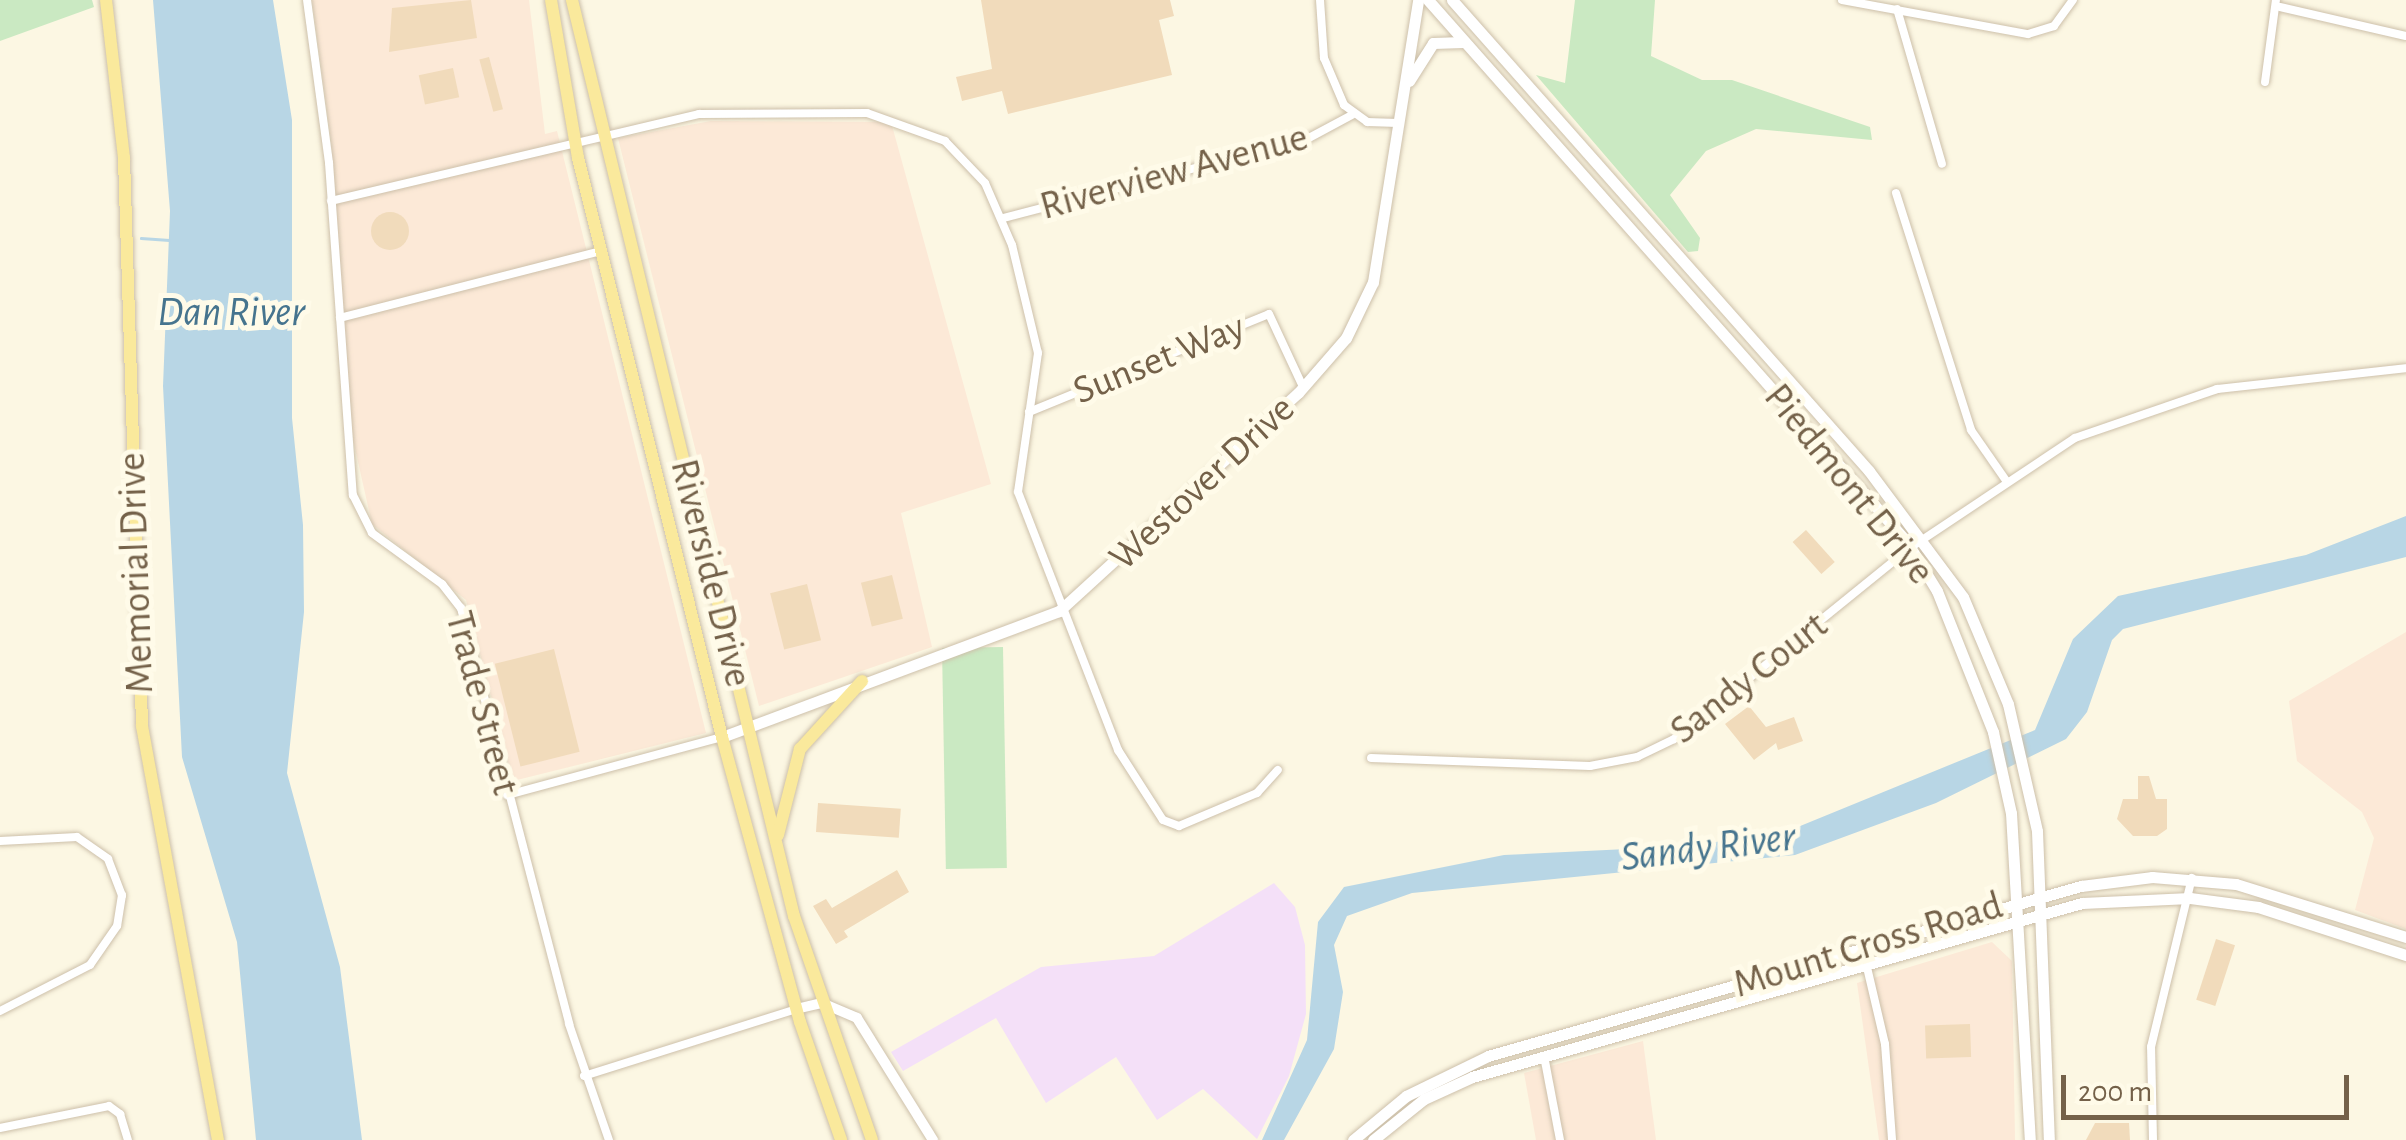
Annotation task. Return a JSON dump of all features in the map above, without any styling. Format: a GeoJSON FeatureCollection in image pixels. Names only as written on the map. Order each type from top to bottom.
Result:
{"type":"FeatureCollection","features":[{"type":"Feature","properties":{"kind":"main road","name":"Memorial Drive"},"geometry":{"type":"LineString","coordinates":[[106,0],[124,158],[142,726],[218,1140]]}},
{"type":"Feature","properties":{"kind":"main road","name":"Riverside Drive"},"geometry":{"type":"LineString","coordinates":[[551,0],[574,141],[722,737],[796,1009],[841,1140]]}},
{"type":"Feature","properties":{"kind":"main road","name":"Riverside Drive"},"geometry":{"type":"LineString","coordinates":[[572,0],[778,848],[822,1003],[872,1140]]}},
{"type":"Feature","properties":{"kind":"main road","name":"Westover Drive"},"geometry":{"type":"LineString","coordinates":[[722,737],[862,681],[1007,636],[1060,610],[1303,388],[1346,338],[1368,298],[1418,0]]}},
{"type":"Feature","properties":{"kind":"main road","name":"Piedmont Drive"},"geometry":{"type":"LineString","coordinates":[[1428,0],[1910,548],[1977,684],[2011,813],[2021,916],[2030,1140]]}},
{"type":"Feature","properties":{"kind":"main road","name":"Piedmont Drive"},"geometry":{"type":"LineString","coordinates":[[1452,0],[1925,539],[1963,597],[1994,667],[2032,802],[2042,894],[2049,1140]]}},
{"type":"Feature","properties":{"kind":"main road"},"geometry":{"type":"LineString","coordinates":[[1402,94],[1425,50],[1444,40],[1466,43]]}},
{"type":"Feature","properties":{"kind":"main road"},"geometry":{"type":"LineString","coordinates":[[778,848],[782,804],[800,749],[862,681]]}},
{"type":"Feature","properties":{"kind":"main road","name":"Mount Cross Road"},"geometry":{"type":"LineString","coordinates":[[1353,1140],[1406,1096],[1488,1056],[2042,894],[2127,878],[2192,878],[2272,891],[2406,936]]}},
{"type":"Feature","properties":{"kind":"main road","name":"Mount Cross Road"},"geometry":{"type":"LineString","coordinates":[[1373,1140],[1446,1087],[2042,912],[2190,898],[2284,912],[2406,956]]}},
{"type":"Feature","properties":{"kind":"street","name":"Trade Street"},"geometry":{"type":"LineString","coordinates":[[307,0],[332,201],[358,511],[381,542],[455,598],[584,1076],[609,1140]]}},
{"type":"Feature","properties":{"kind":"street"},"geometry":{"type":"LineString","coordinates":[[1320,0],[1324,58],[1352,115]]}},
{"type":"Feature","properties":{"kind":"street"},"geometry":{"type":"LineString","coordinates":[[1842,0],[2037,34],[2061,20],[2073,0]]}},
{"type":"Feature","properties":{"kind":"street"},"geometry":{"type":"LineString","coordinates":[[2265,82],[2278,3],[2406,36]]}},
{"type":"Feature","properties":{"kind":"street"},"geometry":{"type":"LineString","coordinates":[[1898,9],[1942,164]]}},
{"type":"Feature","properties":{"kind":"street"},"geometry":{"type":"LineString","coordinates":[[332,201],[574,141],[706,114],[884,116],[960,153],[1003,218],[1036,335],[1018,492],[1107,728],[1163,820],[1186,825],[1257,793],[1278,770]]}},
{"type":"Feature","properties":{"kind":"street","name":"Riverview Avenue"},"geometry":{"type":"LineString","coordinates":[[1003,218],[1307,138],[1352,115],[1398,123]]}},
{"type":"Feature","properties":{"kind":"street"},"geometry":{"type":"LineString","coordinates":[[1896,194],[1972,430],[2007,482]]}},
{"type":"Feature","properties":{"kind":"street"},"geometry":{"type":"LineString","coordinates":[[340,318],[600,251]]}},
{"type":"Feature","properties":{"kind":"street","name":"Sunset Way"},"geometry":{"type":"LineString","coordinates":[[1029,412],[1269,314],[1303,388]]}},
{"type":"Feature","properties":{"kind":"street","name":"Sandy Court"},"geometry":{"type":"LineString","coordinates":[[1372,758],[1590,766],[1637,757],[1674,740],[1910,548],[2074,438],[2147,408],[2234,386],[2406,368]]}},
{"type":"Feature","properties":{"kind":"street"},"geometry":{"type":"LineString","coordinates":[[507,795],[722,737]]}},
{"type":"Feature","properties":{"kind":"street"},"geometry":{"type":"LineString","coordinates":[[0,841],[64,834],[88,842],[115,870],[122,905],[90,966],[0,1012]]}},
{"type":"Feature","properties":{"kind":"street"},"geometry":{"type":"LineString","coordinates":[[2154,1140],[2152,1047],[2192,878]]}},
{"type":"Feature","properties":{"kind":"street"},"geometry":{"type":"LineString","coordinates":[[1866,964],[1886,1044],[1892,1140]]}},
{"type":"Feature","properties":{"kind":"street"},"geometry":{"type":"LineString","coordinates":[[584,1076],[822,1003],[866,1027],[933,1140]]}},
{"type":"Feature","properties":{"kind":"street"},"geometry":{"type":"LineString","coordinates":[[1544,1056],[1560,1140]]}},
{"type":"Feature","properties":{"kind":"street"},"geometry":{"type":"LineString","coordinates":[[0,1128],[102,1106],[120,1114],[128,1138]]}},
{"type":"Feature","properties":{"kind":"shaded area"},"geometry":{"type":"Polygon","coordinates":[[[312,0],[529,0],[545,134],[557,131],[706,733],[513,781],[466,600],[372,524],[350,426],[331,141],[312,0]]]}},
{"type":"Feature","properties":{"kind":"shaded area"},"geometry":{"type":"Polygon","coordinates":[[[711,121],[891,122],[991,484],[901,513],[932,647],[759,706],[618,138],[711,121]]]}},
{"type":"Feature","properties":{"kind":"shaded area"},"geometry":{"type":"Polygon","coordinates":[[[2406,632],[2406,929],[2355,910],[2374,838],[2362,812],[2297,761],[2289,701],[2406,632]]]}},
{"type":"Feature","properties":{"kind":"shaded area"},"geometry":{"type":"Polygon","coordinates":[[[1274,883],[1295,907],[1305,945],[1306,1014],[1289,1076],[1257,1139],[1203,1089],[1157,1120],[1116,1057],[1046,1103],[996,1018],[903,1071],[891,1052],[1041,967],[1154,956],[1274,883]]]}},
{"type":"Feature","properties":{"kind":"shaded area"},"geometry":{"type":"Polygon","coordinates":[[[1992,942],[2012,961],[2015,1140],[1879,1140],[1857,983],[1992,942]]]}},
{"type":"Feature","properties":{"kind":"shaded area"},"geometry":{"type":"Polygon","coordinates":[[[1643,1041],[1656,1140],[1536,1140],[1524,1073],[1643,1041]]]}},
{"type":"Feature","properties":{"kind":"green space"},"geometry":{"type":"Polygon","coordinates":[[[0,0],[92,0],[94,7],[0,41],[0,0]]]}},
{"type":"Feature","properties":{"kind":"green space"},"geometry":{"type":"Polygon","coordinates":[[[1575,0],[1655,0],[1651,56],[1702,80],[1732,80],[1870,127],[1872,140],[1756,129],[1706,151],[1670,195],[1700,238],[1698,251],[1688,252],[1536,75],[1565,83],[1575,0]]]}},
{"type":"Feature","properties":{"kind":"green space"},"geometry":{"type":"Polygon","coordinates":[[[1003,647],[1007,868],[946,869],[942,648],[1003,647]]]}},
{"type":"Feature","properties":{"kind":"water","name":"Dan River"},"geometry":{"type":"Polygon","coordinates":[[[153,0],[273,0],[292,120],[292,418],[303,525],[304,612],[287,773],[340,967],[362,1140],[256,1140],[237,942],[182,757],[163,386],[170,211],[153,0]]]}},
{"type":"Feature","properties":{"kind":"water","name":"Sandy River"},"geometry":{"type":"Polygon","coordinates":[[[2406,516],[2406,557],[2123,629],[2112,640],[2087,712],[2066,739],[1936,803],[1795,855],[1412,893],[1347,916],[1334,945],[1343,992],[1334,1049],[1284,1140],[1262,1140],[1307,1040],[1318,922],[1344,887],[1504,855],[1689,846],[1788,831],[2035,730],[2073,639],[2118,596],[2306,555],[2406,516]]]}},
{"type":"Feature","properties":{"kind":"building"},"geometry":{"type":"Polygon","coordinates":[[[471,0],[477,38],[389,52],[392,8],[471,0]]]}},
{"type":"Feature","properties":{"kind":"building"},"geometry":{"type":"Polygon","coordinates":[[[981,0],[1170,0],[1174,16],[1159,20],[1172,75],[1008,114],[1002,91],[962,101],[956,77],[992,69],[981,0]]]}},
{"type":"Feature","properties":{"kind":"building"},"geometry":{"type":"Polygon","coordinates":[[[489,57],[503,109],[493,112],[479,60],[489,57]]]}},
{"type":"Feature","properties":{"kind":"building"},"geometry":{"type":"Polygon","coordinates":[[[453,68],[459,97],[425,105],[419,75],[453,68]]]}},
{"type":"Feature","properties":{"kind":"building"},"geometry":{"type":"Polygon","coordinates":[[[390,212],[404,217],[409,231],[404,245],[390,250],[376,245],[371,231],[376,217],[390,212]]]}},
{"type":"Feature","properties":{"kind":"building"},"geometry":{"type":"Polygon","coordinates":[[[1806,530],[1835,562],[1821,574],[1793,542],[1806,530]]]}},
{"type":"Feature","properties":{"kind":"building"},"geometry":{"type":"Polygon","coordinates":[[[892,575],[903,619],[872,626],[861,583],[892,575]]]}},
{"type":"Feature","properties":{"kind":"building"},"geometry":{"type":"Polygon","coordinates":[[[807,584],[821,640],[784,649],[770,593],[807,584]]]}},
{"type":"Feature","properties":{"kind":"building"},"geometry":{"type":"Polygon","coordinates":[[[554,649],[580,752],[520,767],[495,664],[554,649]]]}},
{"type":"Feature","properties":{"kind":"building"},"geometry":{"type":"Polygon","coordinates":[[[1749,706],[1766,727],[1794,717],[1803,741],[1778,750],[1776,743],[1754,760],[1725,724],[1749,706]]]}},
{"type":"Feature","properties":{"kind":"building"},"geometry":{"type":"Polygon","coordinates":[[[2138,776],[2149,776],[2156,799],[2167,799],[2167,829],[2157,836],[2133,836],[2117,819],[2123,799],[2138,799],[2138,776]]]}},
{"type":"Feature","properties":{"kind":"building"},"geometry":{"type":"Polygon","coordinates":[[[818,803],[901,809],[899,838],[816,832],[818,803]]]}},
{"type":"Feature","properties":{"kind":"building"},"geometry":{"type":"Polygon","coordinates":[[[897,870],[909,892],[844,931],[848,937],[836,944],[813,906],[826,899],[832,908],[897,870]]]}},
{"type":"Feature","properties":{"kind":"building"},"geometry":{"type":"Polygon","coordinates":[[[2216,939],[2235,945],[2215,1006],[2196,1000],[2216,939]]]}},
{"type":"Feature","properties":{"kind":"building"},"geometry":{"type":"Polygon","coordinates":[[[1970,1024],[1971,1057],[1926,1059],[1925,1026],[1970,1024]]]}},
{"type":"Feature","properties":{"kind":"building"},"geometry":{"type":"Polygon","coordinates":[[[2095,1123],[2129,1123],[2130,1140],[2086,1140],[2095,1123]]]}},
{"type":"Feature","properties":{"kind":"waterway"},"geometry":{"type":"LineString","coordinates":[[141,238],[169,240]]}}]}
